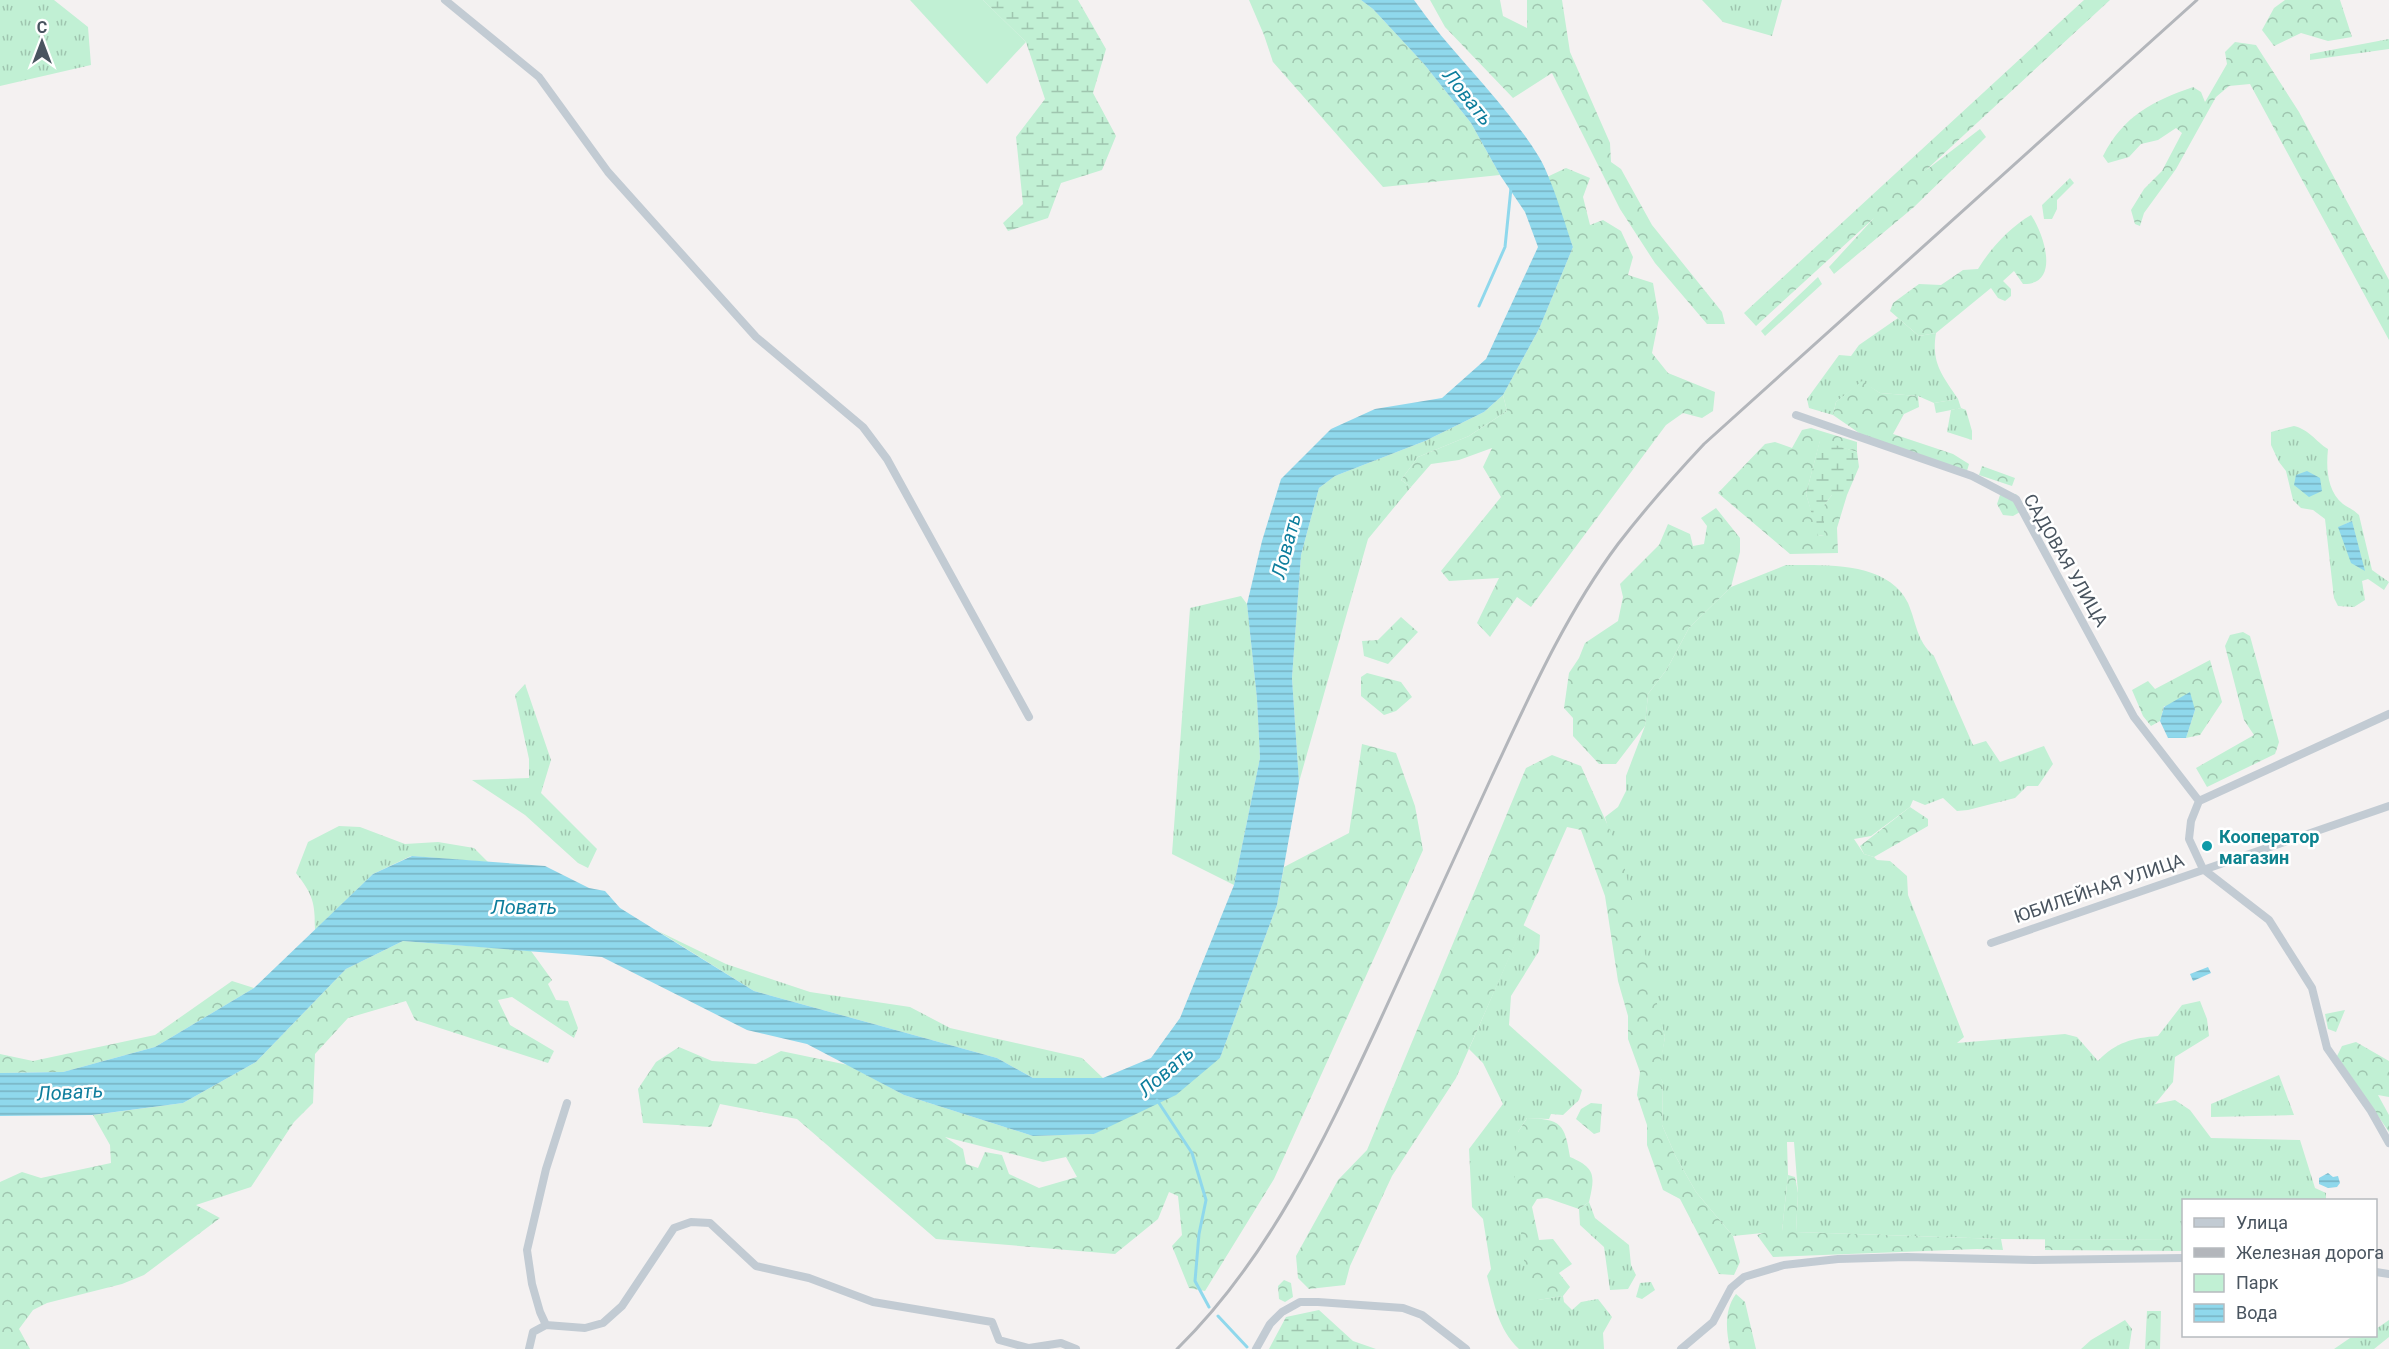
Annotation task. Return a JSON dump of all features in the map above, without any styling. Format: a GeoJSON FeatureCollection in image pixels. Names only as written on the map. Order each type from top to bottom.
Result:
{"type":"FeatureCollection","features":[{"type":"Feature","properties":{"kind":"street"},"geometry":{"type":"LineString","coordinates":[[445,0],[539,76],[608,172],[756,337],[863,427],[887,459],[1029,717]]}},
{"type":"Feature","properties":{"kind":"street","name":"САДОВАЯ УЛИЦА"},"geometry":{"type":"LineString","coordinates":[[1796,415],[1972,477],[2016,499],[2134,717],[2199,801]]}},
{"type":"Feature","properties":{"kind":"street"},"geometry":{"type":"LineString","coordinates":[[2389,714],[2199,801],[2191,821],[2189,839],[2204,869],[2269,920],[2312,988],[2326,1048],[2371,1112],[2389,1143]]}},
{"type":"Feature","properties":{"kind":"street","name":"ЮБИЛЕЙНАЯ УЛИЦА"},"geometry":{"type":"LineString","coordinates":[[1991,943],[2389,806]]}},
{"type":"Feature","properties":{"kind":"street"},"geometry":{"type":"LineString","coordinates":[[546,1325],[532,1284],[527,1250],[546,1169],[567,1103]]}},
{"type":"Feature","properties":{"kind":"street"},"geometry":{"type":"LineString","coordinates":[[529,1349],[533,1332],[546,1325],[585,1328],[603,1323],[622,1306],[674,1228],[691,1222],[710,1223],[756,1266],[808,1278],[873,1302],[992,1322],[999,1340],[1029,1348],[1061,1343],[1076,1349]]}},
{"type":"Feature","properties":{"kind":"street"},"geometry":{"type":"LineString","coordinates":[[1681,1349],[1713,1322],[1731,1288],[1744,1276],[1784,1265],[1838,1259],[1907,1257],[2034,1260],[2182,1258]]}},
{"type":"Feature","properties":{"kind":"street"},"geometry":{"type":"LineString","coordinates":[[1256,1349],[1270,1324],[1282,1312],[1300,1302],[1403,1308],[1422,1316],[1466,1349]]}},
{"type":"Feature","properties":{"kind":"green space"},"geometry":{"type":"Polygon","coordinates":[[[0,0],[54,0],[88,27],[91,65],[0,86],[0,0]]]}},
{"type":"Feature","properties":{"kind":"green space"},"geometry":{"type":"Polygon","coordinates":[[[910,0],[983,0],[1026,42],[987,84],[910,0]]]}},
{"type":"Feature","properties":{"kind":"green space"},"geometry":{"type":"Polygon","coordinates":[[[983,0],[1078,0],[1106,49],[1093,93],[1116,136],[1102,170],[1061,183],[1048,218],[1008,231],[1003,223],[1023,204],[1016,137],[1045,99],[1026,42],[983,0]]]}},
{"type":"Feature","properties":{"kind":"green space"},"geometry":{"type":"Polygon","coordinates":[[[1249,0],[1361,0],[1373,9],[1424,64],[1471,123],[1500,175],[1383,187],[1273,62],[1249,0]]]}},
{"type":"Feature","properties":{"kind":"green space"},"geometry":{"type":"Polygon","coordinates":[[[1430,0],[1500,0],[1503,16],[1527,28],[1527,0],[1562,0],[1570,52],[1610,143],[1611,162],[1621,169],[1652,225],[1722,312],[1725,324],[1707,324],[1655,263],[1620,209],[1552,73],[1513,98],[1445,27],[1430,0]]]}},
{"type":"Feature","properties":{"kind":"green space"},"geometry":{"type":"Polygon","coordinates":[[[1702,0],[1782,0],[1772,36],[1723,22],[1702,0]]]}},
{"type":"Feature","properties":{"kind":"green space"},"geometry":{"type":"Polygon","coordinates":[[[2084,0],[2110,0],[1925,171],[1980,129],[1986,137],[1914,207],[1834,274],[1829,267],[1874,218],[1756,326],[1744,313],[2084,0]]]}},
{"type":"Feature","properties":{"kind":"green space"},"geometry":{"type":"Polygon","coordinates":[[[2285,0],[2340,0],[2352,37],[2328,41],[2301,33],[2274,46],[2262,30],[2274,8],[2285,0]]]}},
{"type":"Feature","properties":{"kind":"green space"},"geometry":{"type":"Polygon","coordinates":[[[2389,39],[2389,49],[2310,60],[2310,54],[2389,39]]]}},
{"type":"Feature","properties":{"kind":"green space"},"geometry":{"type":"Polygon","coordinates":[[[2235,42],[2256,45],[2299,112],[2389,280],[2389,340],[2250,84],[2229,86],[2216,97],[2176,169],[2144,213],[2140,226],[2135,224],[2131,210],[2144,189],[2162,171],[2182,133],[2176,128],[2158,140],[2141,144],[2129,157],[2108,163],[2103,156],[2120,130],[2152,104],[2193,87],[2201,92],[2205,102],[2227,64],[2225,52],[2235,42]]]}},
{"type":"Feature","properties":{"kind":"green space"},"geometry":{"type":"Polygon","coordinates":[[[1566,168],[1590,178],[1583,197],[1590,225],[1603,220],[1621,231],[1633,257],[1628,275],[1653,283],[1659,318],[1652,353],[1668,373],[1715,392],[1713,411],[1702,418],[1683,413],[1666,425],[1531,607],[1517,597],[1490,637],[1477,623],[1499,578],[1449,581],[1441,571],[1501,497],[1483,467],[1492,448],[1459,460],[1431,464],[1411,487],[1401,480],[1418,457],[1469,436],[1507,411],[1503,395],[1539,329],[1573,247],[1547,177],[1566,168]]]}},
{"type":"Feature","properties":{"kind":"green space"},"geometry":{"type":"Polygon","coordinates":[[[2070,178],[2074,183],[2057,200],[2057,209],[2052,219],[2044,219],[2042,205],[2070,178]]]}},
{"type":"Feature","properties":{"kind":"green space"},"geometry":{"type":"Polygon","coordinates":[[[2031,215],[2041,234],[2046,257],[2046,268],[2035,282],[2023,284],[2014,271],[2003,281],[2011,289],[2011,296],[2005,301],[1998,298],[1991,288],[1936,333],[1919,336],[1890,311],[1893,303],[1919,284],[1941,285],[1963,270],[1978,269],[2001,239],[2031,215]]]}},
{"type":"Feature","properties":{"kind":"green space"},"geometry":{"type":"Polygon","coordinates":[[[1818,277],[1822,284],[1765,336],[1761,331],[1818,277]]]}},
{"type":"Feature","properties":{"kind":"green space"},"geometry":{"type":"Polygon","coordinates":[[[1898,318],[1919,336],[1936,333],[1935,353],[1939,368],[1958,399],[1934,403],[1918,396],[1880,393],[1862,382],[1836,402],[1833,415],[1809,408],[1807,399],[1839,355],[1851,356],[1859,345],[1898,318]]]}},
{"type":"Feature","properties":{"kind":"green space"},"geometry":{"type":"Polygon","coordinates":[[[1862,381],[1880,393],[1918,396],[1919,407],[1904,414],[1893,434],[1953,454],[1969,464],[1967,471],[1862,435],[1833,415],[1836,402],[1862,381]]]}},
{"type":"Feature","properties":{"kind":"green space"},"geometry":{"type":"Polygon","coordinates":[[[1503,395],[1507,411],[1469,436],[1418,457],[1401,480],[1411,487],[1368,539],[1299,782],[1292,678],[1301,555],[1319,488],[1335,476],[1425,441],[1484,412],[1503,395]]]}},
{"type":"Feature","properties":{"kind":"green space"},"geometry":{"type":"Polygon","coordinates":[[[1958,399],[1961,408],[1936,413],[1934,403],[1958,399]]]}},
{"type":"Feature","properties":{"kind":"green space"},"geometry":{"type":"Polygon","coordinates":[[[1961,408],[1966,410],[1972,440],[1947,432],[1951,410],[1961,408]]]}},
{"type":"Feature","properties":{"kind":"green space"},"geometry":{"type":"Polygon","coordinates":[[[2294,426],[2308,433],[2328,449],[2327,464],[2331,486],[2338,499],[2359,515],[2372,570],[2389,582],[2384,590],[2368,579],[2362,581],[2365,600],[2354,607],[2338,606],[2334,598],[2325,519],[2313,510],[2301,508],[2293,500],[2286,471],[2271,445],[2271,432],[2294,426]],[[2352,521],[2339,527],[2364,570],[2352,521]]]}},
{"type":"Feature","properties":{"kind":"green space"},"geometry":{"type":"Polygon","coordinates":[[[1811,428],[1857,442],[1857,452],[1820,441],[1806,494],[1819,536],[1824,535],[1824,505],[1832,495],[1847,495],[1837,528],[1838,553],[1790,554],[1718,493],[1765,444],[1775,442],[1792,448],[1802,430],[1811,428]]]}},
{"type":"Feature","properties":{"kind":"green space"},"geometry":{"type":"Polygon","coordinates":[[[1820,440],[1857,452],[1859,467],[1847,495],[1832,495],[1824,505],[1824,535],[1818,536],[1806,494],[1820,440]]]}},
{"type":"Feature","properties":{"kind":"green space"},"geometry":{"type":"Polygon","coordinates":[[[1982,466],[2015,478],[2012,486],[1979,475],[1982,466]]]}},
{"type":"Feature","properties":{"kind":"green space"},"geometry":{"type":"Polygon","coordinates":[[[2016,494],[2022,502],[2020,512],[2013,516],[2003,515],[1997,504],[2000,495],[2016,494]]]}},
{"type":"Feature","properties":{"kind":"green space"},"geometry":{"type":"Polygon","coordinates":[[[1716,508],[1740,538],[1740,552],[1731,587],[1689,628],[1667,669],[1648,694],[1645,726],[1616,764],[1599,764],[1573,736],[1573,718],[1564,708],[1569,673],[1585,643],[1618,621],[1623,597],[1620,584],[1659,545],[1668,524],[1690,534],[1693,546],[1704,544],[1707,526],[1701,518],[1716,508]]]}},
{"type":"Feature","properties":{"kind":"green space"},"geometry":{"type":"Polygon","coordinates":[[[1786,565],[1854,568],[1886,579],[1899,589],[1908,603],[1920,638],[1934,656],[1973,745],[1986,741],[2000,762],[2044,746],[2053,764],[2038,786],[2027,786],[2015,798],[1957,811],[1943,798],[1925,805],[1913,800],[1910,807],[1871,836],[1854,839],[1864,854],[1877,860],[1890,861],[1907,876],[1908,895],[1964,1037],[1957,1043],[2065,1034],[2077,1037],[2098,1061],[2111,1049],[2125,1042],[2158,1036],[2182,1005],[2200,1001],[2207,1019],[2209,1036],[2175,1057],[2173,1082],[2155,1104],[2175,1100],[2190,1110],[2211,1138],[2300,1140],[2315,1188],[2326,1193],[2326,1199],[2182,1199],[2182,1240],[2001,1239],[1796,1232],[1798,1193],[1794,1142],[1787,1142],[1788,1175],[1782,1231],[1733,1236],[1696,1192],[1676,1157],[1662,1125],[1663,1083],[1658,1074],[1665,1037],[1605,817],[1618,807],[1626,791],[1626,776],[1645,726],[1648,694],[1667,669],[1689,628],[1731,587],[1786,565]]]}},
{"type":"Feature","properties":{"kind":"green space"},"geometry":{"type":"Polygon","coordinates":[[[1241,596],[1247,604],[1257,699],[1260,758],[1234,885],[1172,854],[1190,608],[1241,596]]]}},
{"type":"Feature","properties":{"kind":"green space"},"geometry":{"type":"Polygon","coordinates":[[[1401,617],[1418,632],[1388,664],[1364,656],[1362,641],[1378,640],[1401,617]]]}},
{"type":"Feature","properties":{"kind":"green space"},"geometry":{"type":"Polygon","coordinates":[[[2243,632],[2250,636],[2279,742],[2275,754],[2207,787],[2196,768],[2254,735],[2244,720],[2225,646],[2230,635],[2243,632]]]}},
{"type":"Feature","properties":{"kind":"green space"},"geometry":{"type":"Polygon","coordinates":[[[2210,660],[2222,702],[2200,735],[2186,738],[2195,710],[2164,706],[2160,721],[2151,726],[2143,716],[2132,690],[2148,681],[2155,689],[2210,660]]]}},
{"type":"Feature","properties":{"kind":"green space"},"geometry":{"type":"Polygon","coordinates":[[[1367,673],[1401,682],[1412,697],[1396,711],[1384,715],[1361,696],[1361,677],[1367,673]]]}},
{"type":"Feature","properties":{"kind":"green space"},"geometry":{"type":"Polygon","coordinates":[[[525,684],[551,760],[541,793],[597,849],[588,868],[578,863],[525,815],[472,780],[529,778],[529,759],[515,695],[525,684]]]}},
{"type":"Feature","properties":{"kind":"green space"},"geometry":{"type":"Polygon","coordinates":[[[1362,744],[1396,753],[1415,806],[1423,850],[1274,1179],[1205,1291],[1189,1288],[1172,1246],[1182,1235],[1178,1196],[1169,1192],[1158,1219],[1115,1254],[936,1239],[797,1119],[720,1104],[711,1127],[643,1123],[638,1089],[656,1062],[679,1047],[712,1061],[756,1064],[781,1051],[848,1065],[904,1095],[1033,1136],[1094,1134],[1220,1058],[1277,905],[1284,867],[1349,833],[1362,744]],[[945,1137],[963,1149],[966,1164],[978,1168],[985,1152],[1002,1155],[1009,1174],[1039,1188],[1077,1177],[1066,1157],[1043,1162],[945,1137]]]}},
{"type":"Feature","properties":{"kind":"green space"},"geometry":{"type":"Polygon","coordinates":[[[1552,755],[1581,766],[1622,857],[1665,1037],[1659,1074],[1663,1083],[1662,1125],[1676,1157],[1696,1192],[1733,1236],[1740,1262],[1734,1275],[1719,1274],[1680,1199],[1663,1190],[1647,1145],[1647,1125],[1637,1095],[1640,1072],[1628,1039],[1628,1016],[1618,981],[1605,896],[1581,830],[1567,827],[1456,1078],[1392,1176],[1350,1266],[1345,1285],[1309,1289],[1298,1278],[1296,1256],[1338,1180],[1367,1150],[1526,768],[1552,755]]]}},
{"type":"Feature","properties":{"kind":"green space"},"geometry":{"type":"Polygon","coordinates":[[[1910,807],[1928,819],[1928,826],[1874,857],[1864,854],[1860,846],[1910,807]]]}},
{"type":"Feature","properties":{"kind":"green space"},"geometry":{"type":"Polygon","coordinates":[[[339,826],[360,827],[405,844],[438,842],[474,848],[488,862],[411,856],[373,874],[315,930],[312,899],[296,873],[308,842],[339,826]]]}},
{"type":"Feature","properties":{"kind":"green space"},"geometry":{"type":"Polygon","coordinates":[[[1523,925],[1540,935],[1539,951],[1511,996],[1509,1025],[1582,1090],[1579,1100],[1563,1115],[1551,1114],[1549,1119],[1527,1118],[1518,1132],[1538,1300],[1563,1296],[1564,1302],[1572,1310],[1581,1302],[1598,1299],[1612,1317],[1603,1333],[1604,1349],[1519,1349],[1506,1333],[1495,1306],[1487,1276],[1491,1269],[1483,1219],[1472,1207],[1469,1149],[1503,1104],[1483,1063],[1469,1049],[1523,925]]]}},
{"type":"Feature","properties":{"kind":"green space"},"geometry":{"type":"Polygon","coordinates":[[[658,931],[726,964],[810,992],[910,1007],[950,1028],[1082,1058],[1103,1078],[1033,1078],[997,1058],[754,991],[658,931]]]}},
{"type":"Feature","properties":{"kind":"green space"},"geometry":{"type":"Polygon","coordinates":[[[403,941],[531,951],[552,980],[548,984],[556,1000],[568,1001],[578,1028],[574,1038],[512,997],[498,1000],[510,1025],[554,1051],[548,1063],[415,1020],[406,1001],[348,1018],[315,1054],[313,1103],[294,1122],[251,1187],[196,1205],[220,1218],[144,1275],[122,1284],[47,1303],[33,1310],[19,1329],[30,1349],[0,1349],[0,1182],[22,1172],[41,1178],[111,1163],[110,1145],[93,1115],[183,1103],[256,1062],[346,969],[403,941]]]}},
{"type":"Feature","properties":{"kind":"green space"},"geometry":{"type":"Polygon","coordinates":[[[232,981],[254,988],[155,1047],[63,1072],[0,1073],[0,1054],[33,1061],[155,1035],[232,981]]]}},
{"type":"Feature","properties":{"kind":"green space"},"geometry":{"type":"Polygon","coordinates":[[[2345,1010],[2336,1032],[2328,1029],[2325,1014],[2345,1010]]]}},
{"type":"Feature","properties":{"kind":"green space"},"geometry":{"type":"Polygon","coordinates":[[[2356,1042],[2389,1061],[2389,1097],[2378,1095],[2389,1115],[2389,1132],[2337,1056],[2342,1046],[2356,1042]]]}},
{"type":"Feature","properties":{"kind":"green space"},"geometry":{"type":"Polygon","coordinates":[[[2279,1075],[2294,1115],[2211,1117],[2211,1104],[2279,1075]]]}},
{"type":"Feature","properties":{"kind":"green space"},"geometry":{"type":"Polygon","coordinates":[[[1591,1103],[1602,1104],[1600,1132],[1594,1134],[1576,1119],[1581,1109],[1591,1103]]]}},
{"type":"Feature","properties":{"kind":"green space"},"geometry":{"type":"Polygon","coordinates":[[[1527,1118],[1547,1120],[1559,1126],[1566,1137],[1570,1157],[1585,1165],[1592,1174],[1589,1202],[1579,1209],[1547,1198],[1537,1199],[1532,1207],[1539,1240],[1553,1239],[1572,1264],[1559,1273],[1570,1287],[1563,1296],[1538,1300],[1527,1287],[1514,1169],[1518,1132],[1527,1118]]]}},
{"type":"Feature","properties":{"kind":"green space"},"geometry":{"type":"Polygon","coordinates":[[[1788,1175],[1795,1177],[1798,1193],[1796,1232],[2001,1239],[2003,1250],[1773,1257],[1757,1235],[1769,1231],[1782,1231],[1788,1175]]]}},
{"type":"Feature","properties":{"kind":"green space"},"geometry":{"type":"Polygon","coordinates":[[[1589,1202],[1595,1218],[1629,1245],[1631,1265],[1636,1275],[1628,1289],[1610,1290],[1604,1247],[1580,1225],[1579,1209],[1589,1202]]]}},
{"type":"Feature","properties":{"kind":"green space"},"geometry":{"type":"Polygon","coordinates":[[[2045,1239],[2182,1240],[2182,1251],[2045,1250],[2045,1239]]]}},
{"type":"Feature","properties":{"kind":"green space"},"geometry":{"type":"Polygon","coordinates":[[[1284,1280],[1291,1283],[1293,1297],[1285,1302],[1279,1299],[1278,1286],[1284,1280]]]}},
{"type":"Feature","properties":{"kind":"green space"},"geometry":{"type":"Polygon","coordinates":[[[1651,1282],[1655,1290],[1642,1299],[1636,1297],[1640,1283],[1651,1282]]]}},
{"type":"Feature","properties":{"kind":"green space"},"geometry":{"type":"Polygon","coordinates":[[[1736,1294],[1745,1302],[1756,1349],[1730,1349],[1727,1320],[1729,1307],[1736,1294]]]}},
{"type":"Feature","properties":{"kind":"green space"},"geometry":{"type":"Polygon","coordinates":[[[1319,1310],[1353,1341],[1376,1349],[1269,1349],[1286,1317],[1319,1310]]]}},
{"type":"Feature","properties":{"kind":"green space"},"geometry":{"type":"Polygon","coordinates":[[[2147,1311],[2161,1311],[2160,1349],[2145,1349],[2147,1311]]]}},
{"type":"Feature","properties":{"kind":"green space"},"geometry":{"type":"Polygon","coordinates":[[[2125,1320],[2132,1329],[2129,1349],[2081,1349],[2091,1340],[2125,1320]]]}},
{"type":"Feature","properties":{"kind":"green space"},"geometry":{"type":"Polygon","coordinates":[[[2389,1320],[2389,1337],[2374,1349],[2334,1349],[2350,1338],[2377,1337],[2377,1328],[2389,1320]]]}},
{"type":"Feature","properties":{"kind":"water","name":"Ловать"},"geometry":{"type":"Polygon","coordinates":[[[1361,0],[1414,0],[1510,116],[1539,157],[1553,188],[1573,247],[1539,329],[1503,395],[1484,412],[1425,441],[1335,476],[1319,488],[1301,555],[1292,678],[1299,782],[1277,905],[1220,1058],[1176,1095],[1094,1134],[1033,1136],[904,1095],[807,1044],[747,1030],[602,957],[403,941],[346,969],[256,1062],[183,1103],[92,1115],[0,1116],[0,1073],[63,1072],[155,1047],[254,988],[373,874],[412,856],[545,866],[589,888],[605,891],[620,908],[754,991],[997,1058],[1033,1078],[1103,1078],[1151,1058],[1180,1018],[1234,885],[1260,758],[1257,699],[1247,604],[1262,541],[1281,479],[1331,429],[1375,409],[1442,398],[1486,359],[1538,247],[1525,212],[1500,175],[1471,123],[1424,64],[1373,9],[1361,0]]]}},
{"type":"Feature","properties":{"kind":"water"},"geometry":{"type":"Polygon","coordinates":[[[2307,471],[2320,478],[2322,491],[2309,497],[2294,485],[2296,475],[2307,471]]]}},
{"type":"Feature","properties":{"kind":"water"},"geometry":{"type":"Polygon","coordinates":[[[2352,521],[2365,571],[2351,563],[2338,527],[2352,521]]]}},
{"type":"Feature","properties":{"kind":"water"},"geometry":{"type":"Polygon","coordinates":[[[2190,692],[2195,710],[2186,738],[2168,738],[2160,721],[2164,707],[2190,692]]]}},
{"type":"Feature","properties":{"kind":"water"},"geometry":{"type":"Polygon","coordinates":[[[2208,967],[2211,973],[2193,981],[2190,974],[2208,967]]]}},
{"type":"Feature","properties":{"kind":"water"},"geometry":{"type":"Polygon","coordinates":[[[2328,1173],[2333,1177],[2338,1176],[2340,1183],[2337,1187],[2328,1188],[2319,1184],[2319,1178],[2328,1173]]]}},
{"type":"Feature","properties":{"kind":"waterway"},"geometry":{"type":"LineString","coordinates":[[1479,306],[1505,247],[1511,188]]}},
{"type":"Feature","properties":{"kind":"waterway"},"geometry":{"type":"LineString","coordinates":[[1157,1100],[1192,1153],[1206,1200],[1199,1234],[1195,1281],[1209,1307]]}},
{"type":"Feature","properties":{"kind":"waterway"},"geometry":{"type":"LineString","coordinates":[[1218,1316],[1247,1347]]}},
{"type":"Feature","properties":{"kind":"railway"},"geometry":{"type":"LineString","coordinates":[[1177,1349],[1210,1314],[1239,1277],[1266,1238],[1314,1156],[1357,1070],[1534,687],[1581,599],[1618,544],[1704,444],[2197,0]]}},
{"type":"Feature","properties":{"kind":"place","name":"Кооператор магазин"},"geometry":{"type":"Point","coordinates":[2207,846]}}]}
